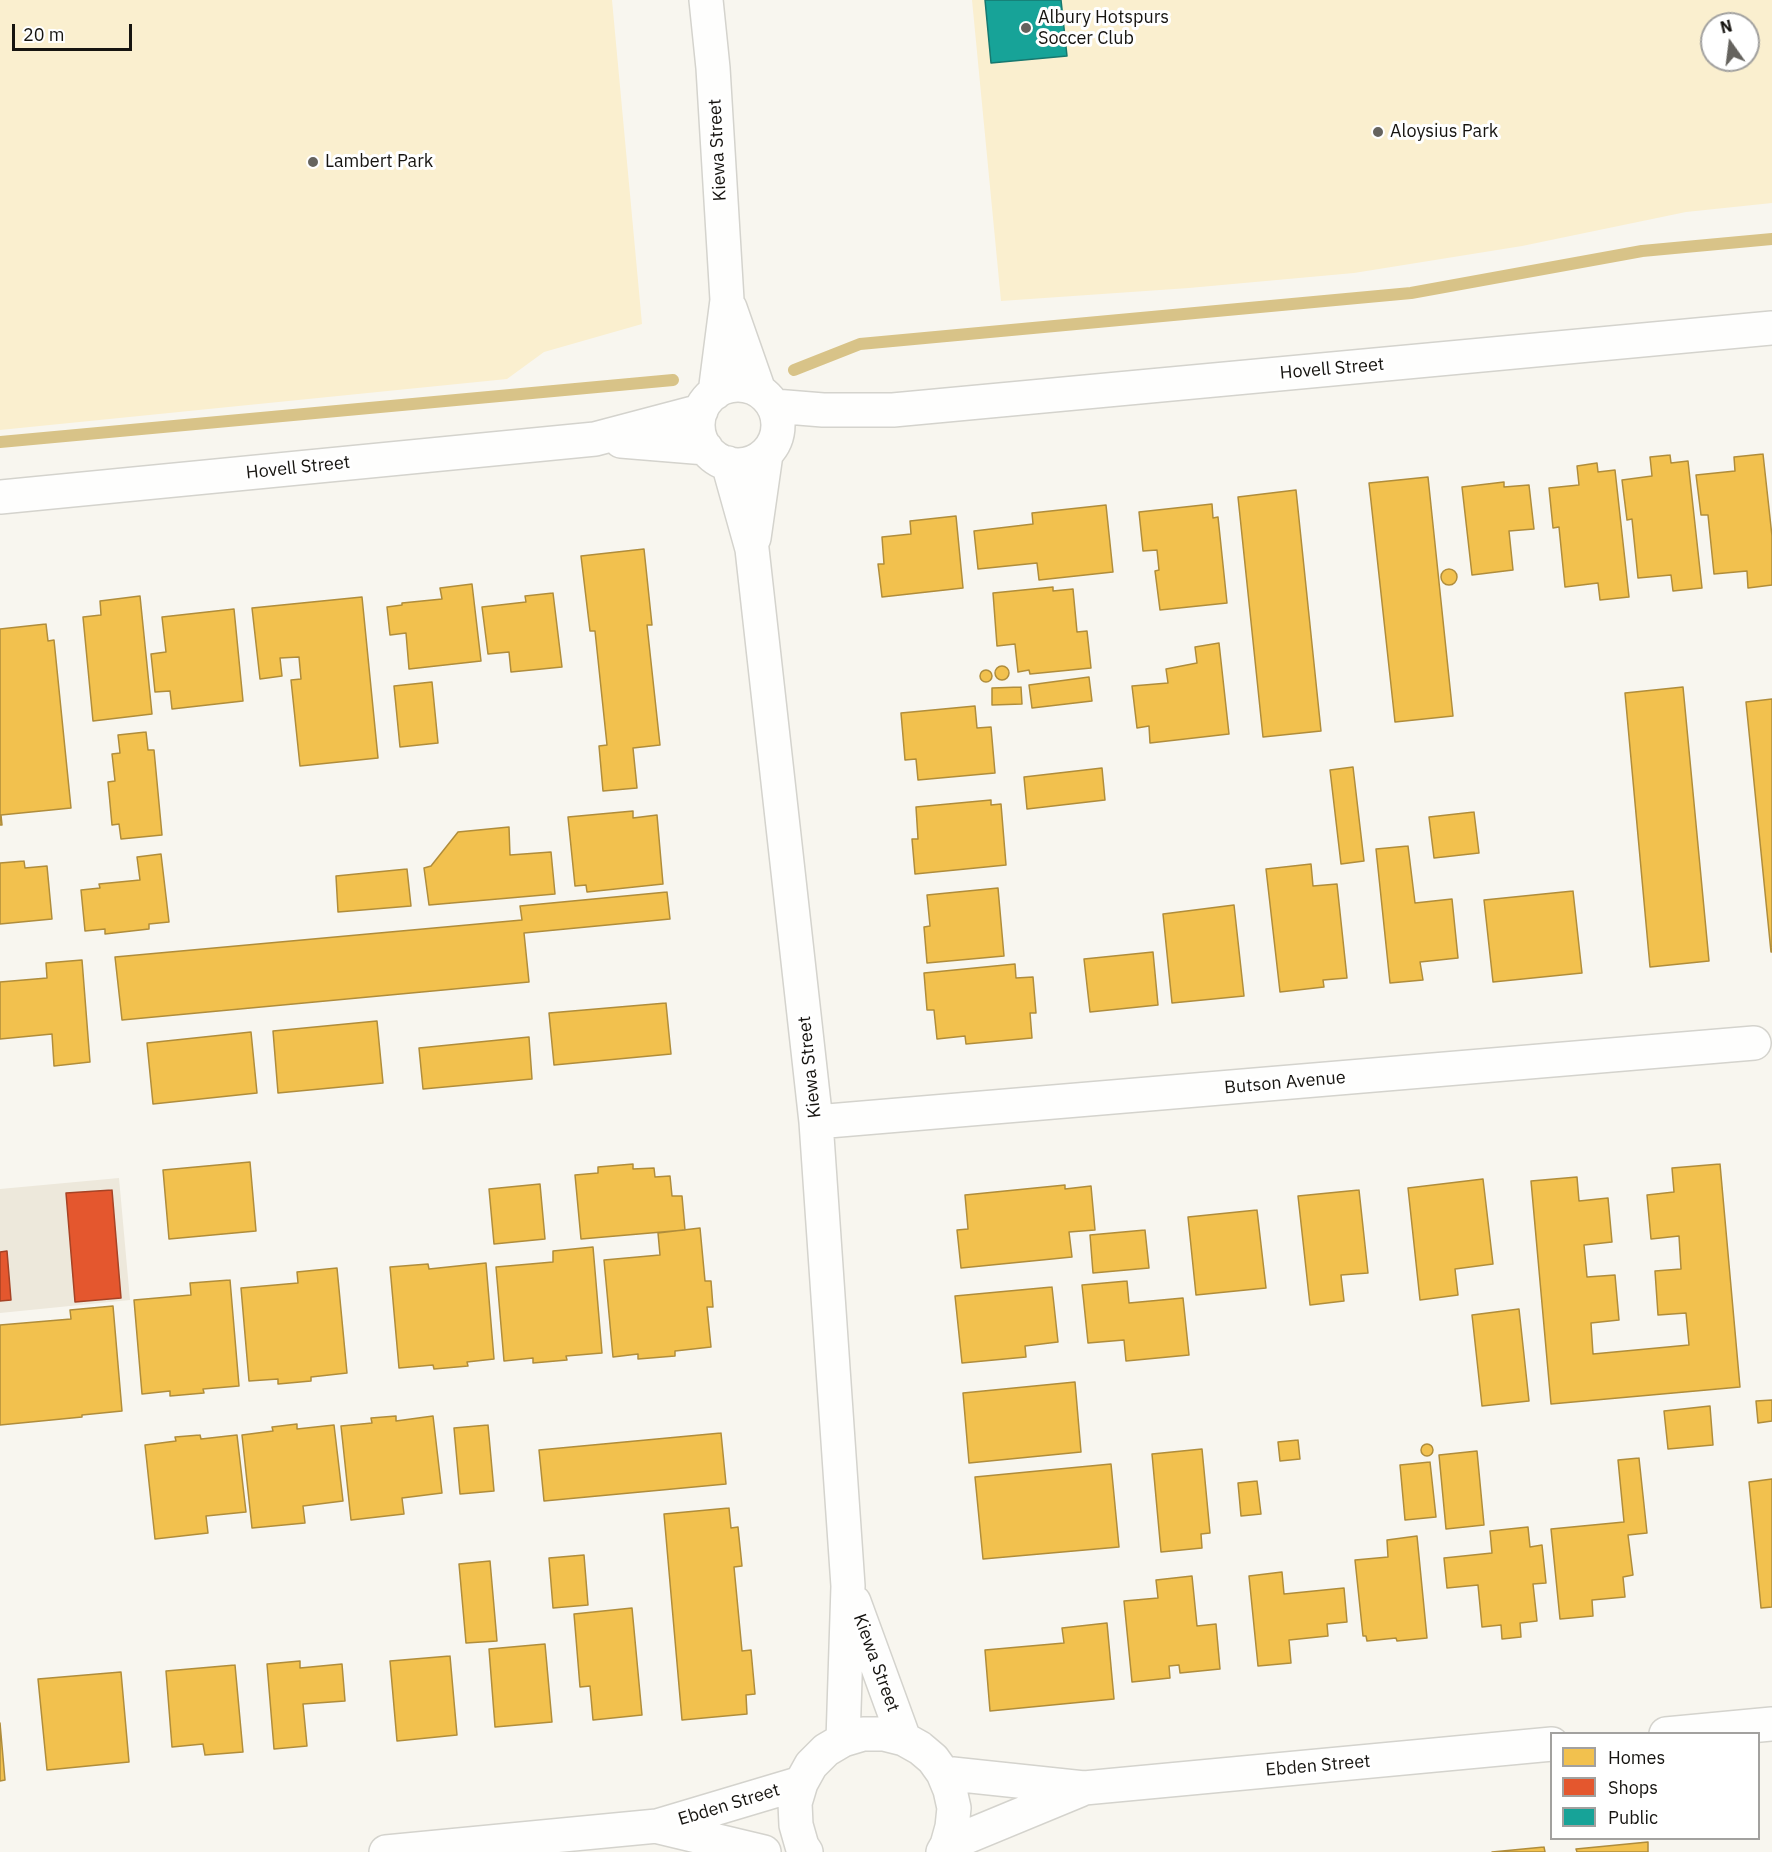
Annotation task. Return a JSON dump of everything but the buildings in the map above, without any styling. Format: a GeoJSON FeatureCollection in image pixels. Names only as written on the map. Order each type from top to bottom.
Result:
{"type":"FeatureCollection","features":[{"type":"Feature","properties":{"kind":"street","name":"Kiewa Street"},"geometry":{"type":"LineString","coordinates":[[706,0],[713,68],[727,300],[708,402]]}},
{"type":"Feature","properties":{"kind":"street","name":"Kiewa Street"},"geometry":{"type":"LineString","coordinates":[[727,300],[769,422],[752,549],[816,1122],[848,1586],[843,1740]]}},
{"type":"Feature","properties":{"kind":"street","name":"Hovell Street"},"geometry":{"type":"LineString","coordinates":[[769,422],[823,410],[893,410],[1772,328]]}},
{"type":"Feature","properties":{"kind":"street"},"geometry":{"type":"LineString","coordinates":[[736,384],[748,386],[769,422],[754,461],[741,465],[717,456],[700,437],[698,424],[708,402],[736,384]]}},
{"type":"Feature","properties":{"kind":"street","name":"Hovell Street"},"geometry":{"type":"LineString","coordinates":[[0,497],[595,439],[708,402]]}},
{"type":"Feature","properties":{"kind":"street","name":"Hovell Street"},"geometry":{"type":"LineString","coordinates":[[595,439],[717,456]]}},
{"type":"Feature","properties":{"kind":"street","name":"Kiewa Street"},"geometry":{"type":"LineString","coordinates":[[717,456],[752,549]]}},
{"type":"Feature","properties":{"kind":"street","name":"Butson Avenue"},"geometry":{"type":"LineString","coordinates":[[816,1122],[1754,1043]]}},
{"type":"Feature","properties":{"kind":"street","name":"Kiewa Street"},"geometry":{"type":"LineString","coordinates":[[848,1586],[904,1739]]}},
{"type":"Feature","properties":{"kind":"street"},"geometry":{"type":"LineString","coordinates":[[1687,1732],[1772,1724]]}},
{"type":"Feature","properties":{"kind":"street"},"geometry":{"type":"LineString","coordinates":[[806,1852],[796,1825],[795,1803],[801,1783],[811,1765],[826,1750],[843,1740],[863,1734],[884,1734],[904,1739],[926,1753],[943,1773],[954,1808],[952,1827],[945,1848]]}},
{"type":"Feature","properties":{"kind":"street","name":"Ebden Street"},"geometry":{"type":"LineString","coordinates":[[943,1773],[1084,1788],[1550,1744]]}},
{"type":"Feature","properties":{"kind":"street","name":"Ebden Street"},"geometry":{"type":"LineString","coordinates":[[386,1852],[657,1826],[801,1783]]}},
{"type":"Feature","properties":{"kind":"street","name":"Ebden Street"},"geometry":{"type":"LineString","coordinates":[[945,1848],[1084,1788]]}},
{"type":"Feature","properties":{"kind":"street","name":"Ebden Street"},"geometry":{"type":"LineString","coordinates":[[657,1826],[764,1852]]}},
{"type":"Feature","properties":{"kind":"shaded area","name":"Lambert Park"},"geometry":{"type":"Polygon","coordinates":[[[0,0],[612,0],[642,324],[544,352],[507,379],[0,430],[0,0]]]}},
{"type":"Feature","properties":{"kind":"shaded area","name":"Aloysius Park"},"geometry":{"type":"Polygon","coordinates":[[[972,0],[1772,0],[1772,203],[1686,212],[1522,246],[1354,273],[1189,288],[1001,301],[972,0]]]}},
{"type":"Feature","properties":{"kind":"shaded area"},"geometry":{"type":"Polygon","coordinates":[[[119,1178],[130,1300],[0,1313],[0,1189],[119,1178]]]}},
{"type":"Feature","properties":{"kind":"waterway"},"geometry":{"type":"LineString","coordinates":[[794,370],[860,344],[1411,293],[1642,251],[1772,239]]}},
{"type":"Feature","properties":{"kind":"waterway"},"geometry":{"type":"LineString","coordinates":[[0,442],[673,380]]}},
{"type":"Feature","properties":{"kind":"place","name":"Albury Hotspurs Soccer Club"},"geometry":{"type":"Point","coordinates":[1026,28]}},
{"type":"Feature","properties":{"kind":"place","name":"Aloysius Park"},"geometry":{"type":"Point","coordinates":[1378,132]}},
{"type":"Feature","properties":{"kind":"place","name":"Lambert Park"},"geometry":{"type":"Point","coordinates":[313,162]}}]}
